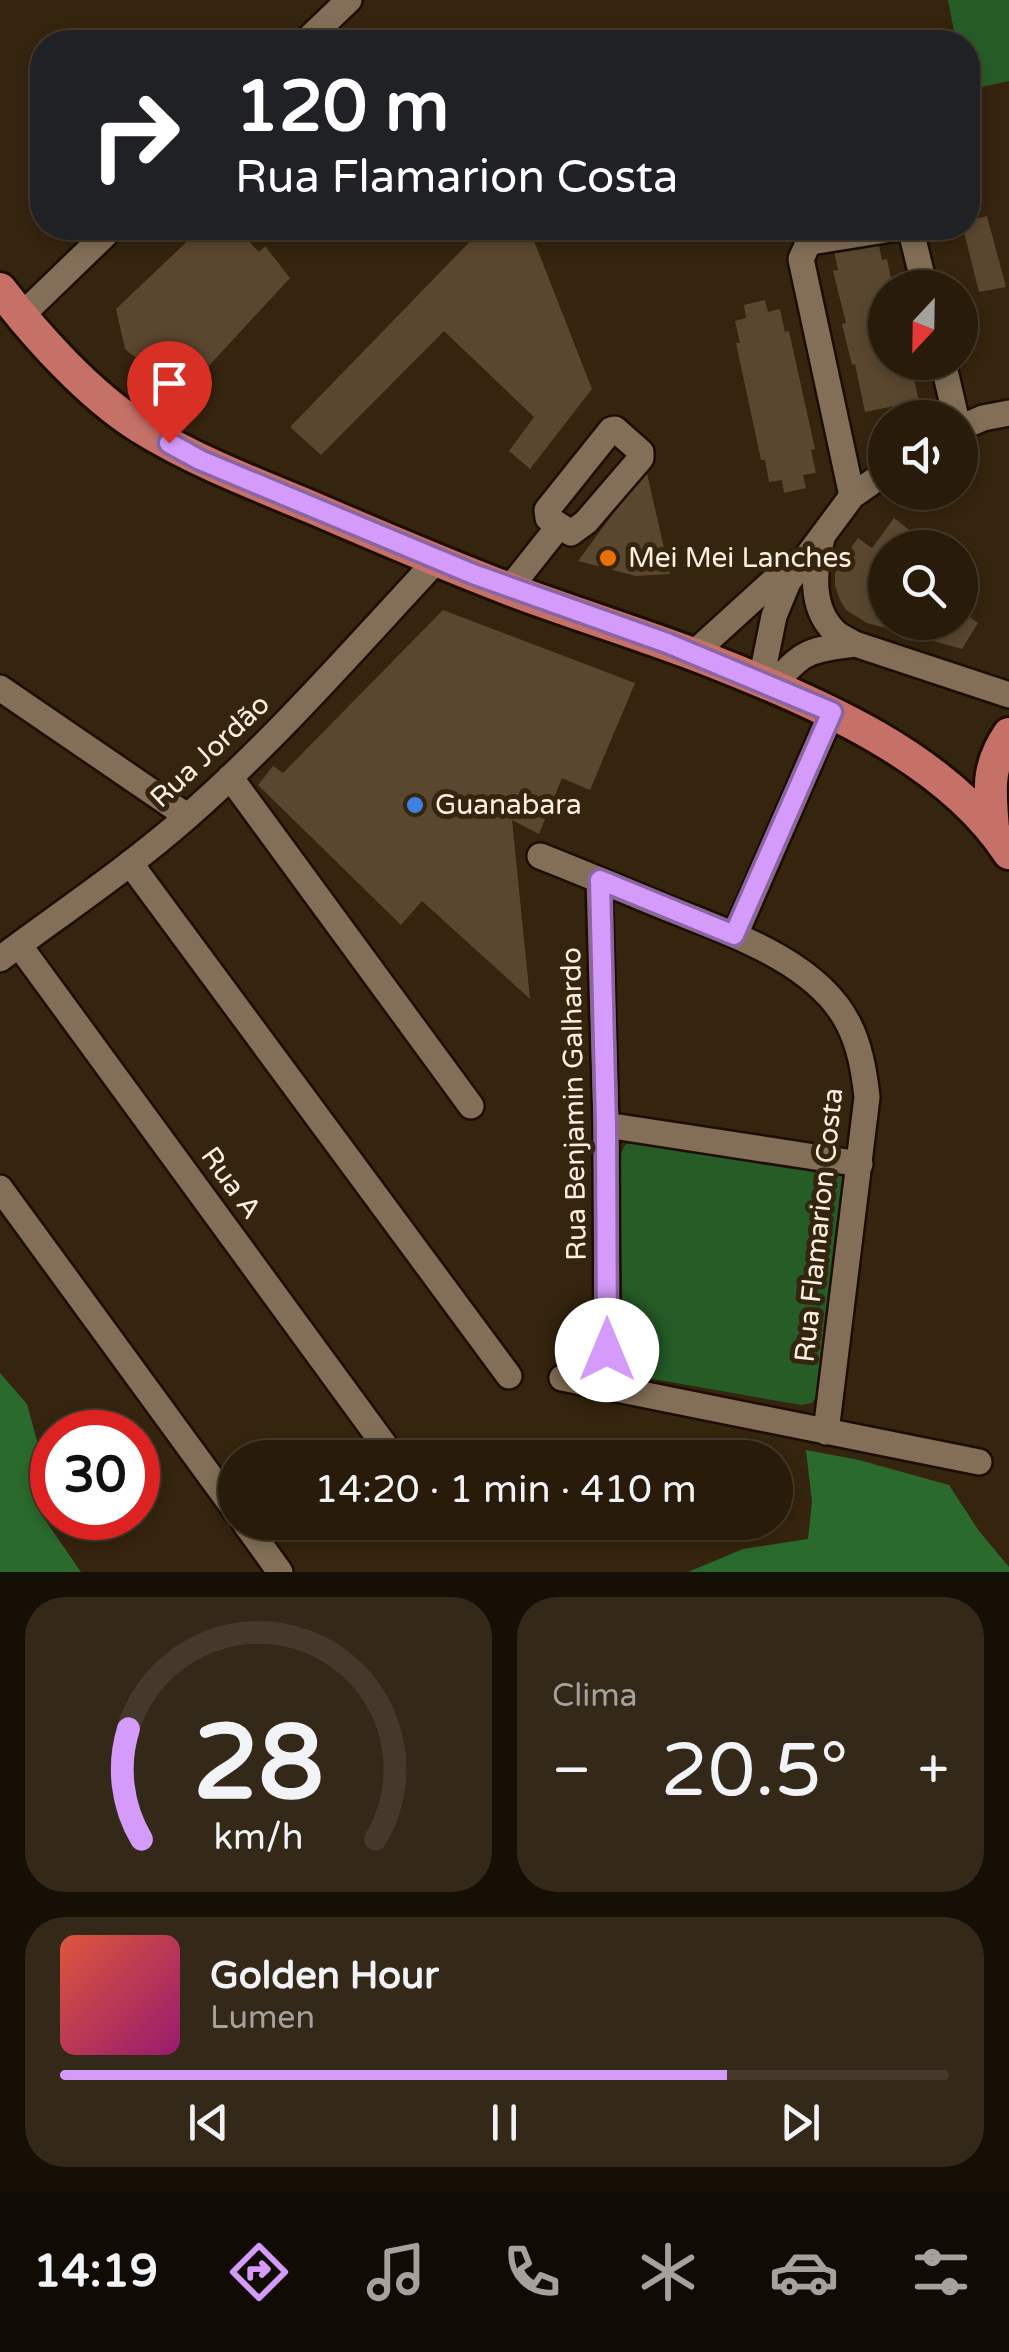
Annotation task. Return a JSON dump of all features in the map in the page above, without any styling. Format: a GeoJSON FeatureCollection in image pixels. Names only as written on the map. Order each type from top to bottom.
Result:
{"type":"FeatureCollection","features":[{"type":"Feature","properties":{"kind":"main road"},"geometry":{"type":"LineString","coordinates":[[0,289],[89,387],[137,426],[200,460],[438,560],[693,654],[832,712],[878,737],[938,779],[1001,841]]}},
{"type":"Feature","properties":{"kind":"main road"},"geometry":{"type":"LineString","coordinates":[[1001,841],[990,781],[996,752],[1009,734]]}},
{"type":"Feature","properties":{"kind":"street"},"geometry":{"type":"LineString","coordinates":[[318,30],[350,0]]}},
{"type":"Feature","properties":{"kind":"street"},"geometry":{"type":"LineString","coordinates":[[21,316],[100,240]]}},
{"type":"Feature","properties":{"kind":"street"},"geometry":{"type":"LineString","coordinates":[[809,240],[802,259],[852,496]]}},
{"type":"Feature","properties":{"kind":"street"},"geometry":{"type":"LineString","coordinates":[[913,240],[920,270]]}},
{"type":"Feature","properties":{"kind":"street"},"geometry":{"type":"LineString","coordinates":[[978,420],[1009,413]]}},
{"type":"Feature","properties":{"kind":"street"},"geometry":{"type":"LineString","coordinates":[[767,683],[774,616],[788,582],[852,496],[868,485]]}},
{"type":"Feature","properties":{"kind":"street"},"geometry":{"type":"LineString","coordinates":[[508,588],[560,526]]}},
{"type":"Feature","properties":{"kind":"street"},"geometry":{"type":"LineString","coordinates":[[822,538],[815,566],[816,593],[834,631],[855,644],[1009,695]]}},
{"type":"Feature","properties":{"kind":"street"},"geometry":{"type":"LineString","coordinates":[[693,654],[822,538]]}},
{"type":"Feature","properties":{"kind":"street","name":"Rua Jordão"},"geometry":{"type":"LineString","coordinates":[[10,952],[188,816],[260,749],[438,560]]}},
{"type":"Feature","properties":{"kind":"street"},"geometry":{"type":"LineString","coordinates":[[767,683],[811,651],[855,644]]}},
{"type":"Feature","properties":{"kind":"street"},"geometry":{"type":"LineString","coordinates":[[0,688],[188,816]]}},
{"type":"Feature","properties":{"kind":"street"},"geometry":{"type":"LineString","coordinates":[[734,935],[832,712]]}},
{"type":"Feature","properties":{"kind":"street"},"geometry":{"type":"LineString","coordinates":[[230,776],[472,1106]]}},
{"type":"Feature","properties":{"kind":"street","name":"Rua Flamarion Costa"},"geometry":{"type":"LineString","coordinates":[[540,856],[734,935],[797,968],[827,993],[848,1022],[863,1061],[867,1097],[826,1432]]}},
{"type":"Feature","properties":{"kind":"street"},"geometry":{"type":"LineString","coordinates":[[130,863],[509,1376]]}},
{"type":"Feature","properties":{"kind":"street","name":"Rua Benjamin Galhardo"},"geometry":{"type":"LineString","coordinates":[[600,880],[607,1387]]}},
{"type":"Feature","properties":{"kind":"street","name":"Rua A"},"geometry":{"type":"LineString","coordinates":[[10,952],[380,1440]]}},
{"type":"Feature","properties":{"kind":"street"},"geometry":{"type":"LineString","coordinates":[[606,1125],[860,1164]]}},
{"type":"Feature","properties":{"kind":"street"},"geometry":{"type":"LineString","coordinates":[[0,1188],[218,1487]]}},
{"type":"Feature","properties":{"kind":"street"},"geometry":{"type":"LineString","coordinates":[[562,1378],[978,1462]]}},
{"type":"Feature","properties":{"kind":"street"},"geometry":{"type":"LineString","coordinates":[[257,1540],[280,1572]]}},
{"type":"Feature","properties":{"kind":"green space"},"geometry":{"type":"Polygon","coordinates":[[[948,0],[1009,0],[1009,81],[980,87],[980,30],[954,30],[948,0]]]}},
{"type":"Feature","properties":{"kind":"green space"},"geometry":{"type":"Polygon","coordinates":[[[639,1139],[845,1173],[849,1184],[818,1395],[812,1403],[801,1405],[636,1376],[627,1371],[619,1158],[625,1145],[639,1139]]]}},
{"type":"Feature","properties":{"kind":"green space"},"geometry":{"type":"Polygon","coordinates":[[[0,1373],[27,1404],[30,1415],[30,1540],[59,1540],[81,1572],[0,1572],[0,1373]]]}},
{"type":"Feature","properties":{"kind":"green space"},"geometry":{"type":"Polygon","coordinates":[[[806,1450],[949,1485],[1009,1572],[688,1572],[743,1549],[808,1539],[812,1502],[806,1450]]]}},
{"type":"Feature","properties":{"kind":"building"},"geometry":{"type":"Polygon","coordinates":[[[987,216],[1006,287],[979,292],[978,270],[974,270],[966,240],[980,240],[980,218],[987,216]]]}},
{"type":"Feature","properties":{"kind":"building"},"geometry":{"type":"Polygon","coordinates":[[[189,240],[248,240],[259,252],[265,246],[290,278],[182,395],[125,349],[116,309],[189,240]]]}},
{"type":"Feature","properties":{"kind":"building"},"geometry":{"type":"Polygon","coordinates":[[[471,240],[534,240],[592,389],[530,469],[509,451],[534,417],[444,331],[321,455],[290,427],[471,240]]]}},
{"type":"Feature","properties":{"kind":"building"},"geometry":{"type":"Polygon","coordinates":[[[878,241],[882,260],[887,259],[889,270],[868,270],[868,380],[914,380],[919,400],[868,400],[865,412],[842,324],[846,323],[833,271],[838,270],[834,251],[878,241]]]}},
{"type":"Feature","properties":{"kind":"building"},"geometry":{"type":"Polygon","coordinates":[[[765,300],[768,312],[780,309],[785,332],[789,331],[815,449],[811,450],[816,473],[803,475],[806,488],[784,493],[782,480],[769,482],[765,460],[761,460],[736,343],[740,343],[735,321],[746,318],[744,305],[765,300]]]}},
{"type":"Feature","properties":{"kind":"building"},"geometry":{"type":"Polygon","coordinates":[[[646,469],[670,574],[636,576],[578,561],[646,469]]]}},
{"type":"Feature","properties":{"kind":"building"},"geometry":{"type":"Polygon","coordinates":[[[894,518],[909,530],[885,530],[894,518]]]}},
{"type":"Feature","properties":{"kind":"building"},"geometry":{"type":"Polygon","coordinates":[[[858,538],[868,545],[868,623],[846,610],[835,586],[839,565],[858,538]]]}},
{"type":"Feature","properties":{"kind":"building","name":"Guanabara"},"geometry":{"type":"Polygon","coordinates":[[[443,610],[635,683],[590,790],[562,778],[539,834],[512,820],[530,999],[422,901],[401,925],[258,785],[273,766],[283,773],[443,610]]]}},
{"type":"Feature","properties":{"kind":"building"},"geometry":{"type":"Polygon","coordinates":[[[929,640],[968,640],[962,649],[929,640]]]}},
{"type":"Feature","properties":{"kind":"place","name":"Mei Mei Lanches"},"geometry":{"type":"Point","coordinates":[608,558]}},
{"type":"Feature","properties":{"kind":"place","name":"Guanabara"},"geometry":{"type":"Point","coordinates":[415,805]}},
{"type":"Feature","properties":{"kind":"route"},"geometry":{"type":"LineString","coordinates":[[169,443],[200,460],[514,591],[667,643],[832,712],[734,935],[600,880],[607,1350]]}}]}
